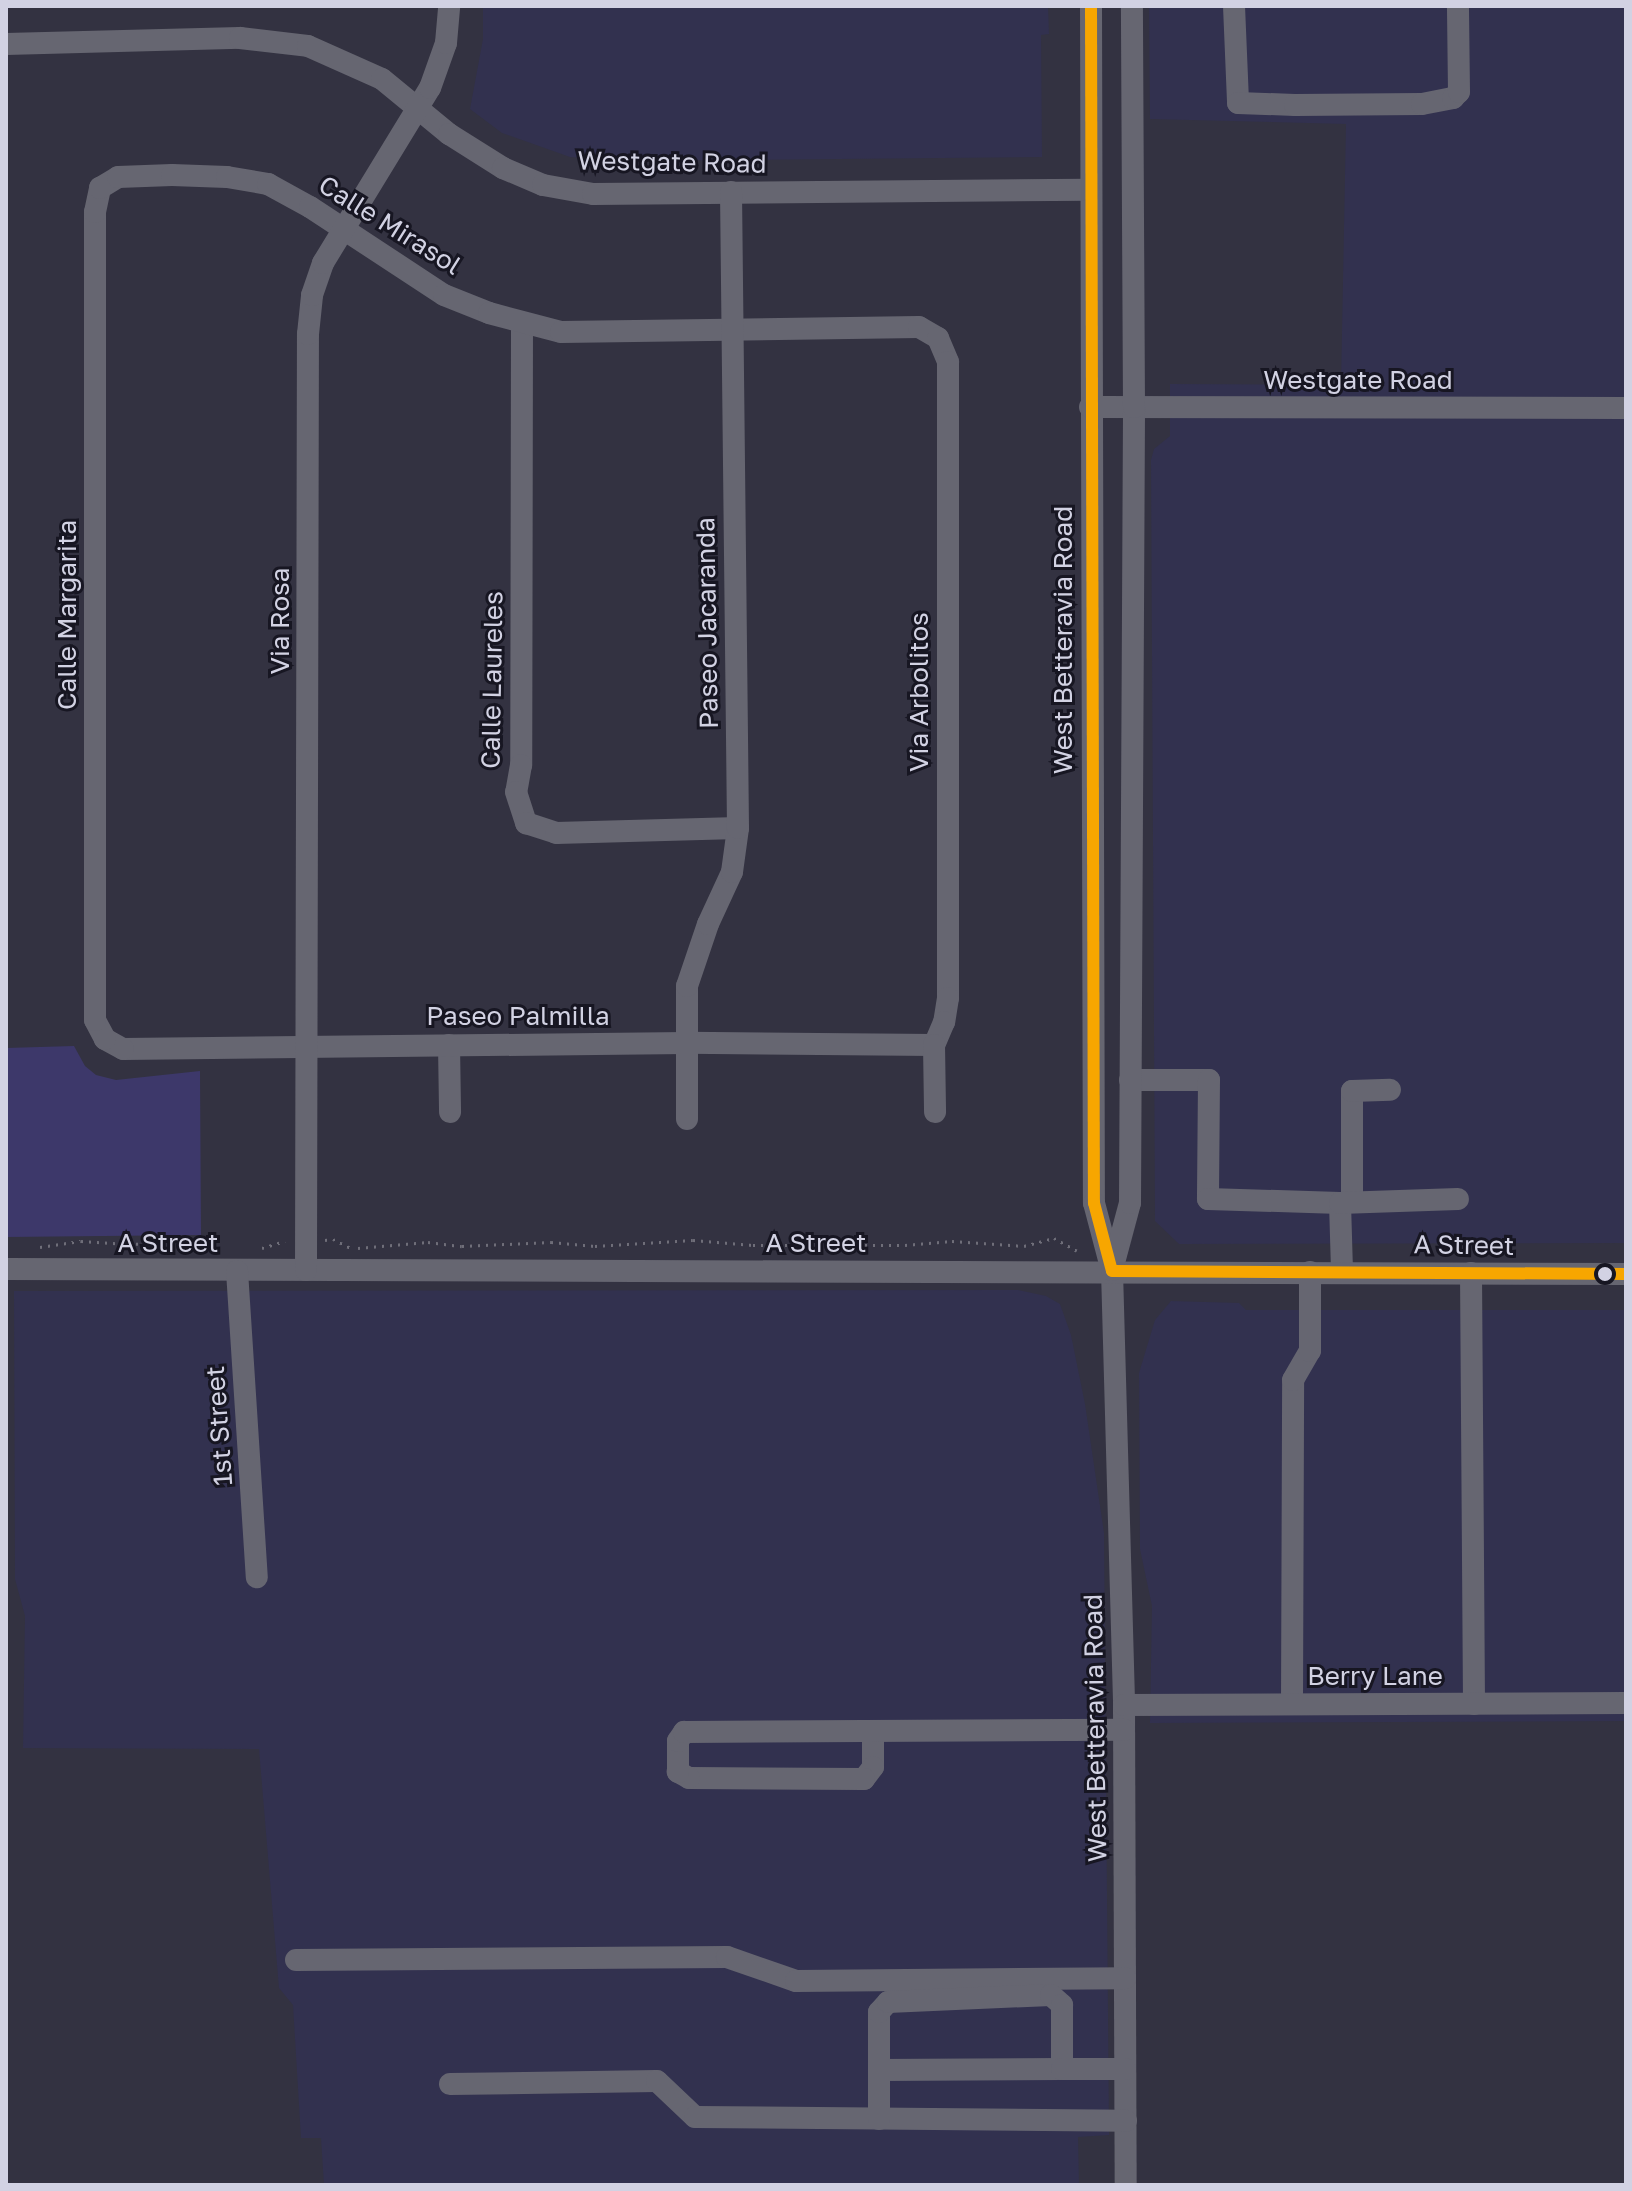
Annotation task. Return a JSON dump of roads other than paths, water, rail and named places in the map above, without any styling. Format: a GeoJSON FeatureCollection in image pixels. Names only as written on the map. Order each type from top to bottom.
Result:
{"type":"FeatureCollection","features":[{"type":"Feature","properties":{"kind":"street","name":"Via Rosa"},"geometry":{"type":"LineString","coordinates":[[306,1270],[308,334],[312,295],[323,263],[341,231],[430,88],[446,43],[449,6]]}},
{"type":"Feature","properties":{"kind":"street","name":"West Betteravia Road"},"geometry":{"type":"LineString","coordinates":[[1091,6],[1089,190],[1094,1203],[1112,1271],[1124,1705],[1126,2185]]}},
{"type":"Feature","properties":{"kind":"street","name":"West Betteravia Road"},"geometry":{"type":"LineString","coordinates":[[1112,1271],[1130,1203],[1134,407],[1132,6]]}},
{"type":"Feature","properties":{"kind":"street"},"geometry":{"type":"LineString","coordinates":[[1234,6],[1238,103],[1311,105],[1422,104],[1457,96],[1458,6]]}},
{"type":"Feature","properties":{"kind":"street","name":"Westgate Road"},"geometry":{"type":"LineString","coordinates":[[6,44],[240,38],[308,46],[382,79],[449,134],[503,168],[543,185],[593,194],[1089,190]]}},
{"type":"Feature","properties":{"kind":"street","name":"Calle Mirasol"},"geometry":{"type":"LineString","coordinates":[[100,188],[118,177],[227,177],[268,184],[310,207],[341,231],[444,295],[522,323],[561,332],[919,327],[938,338]]}},
{"type":"Feature","properties":{"kind":"street","name":"Calle Margarita"},"geometry":{"type":"LineString","coordinates":[[100,188],[95,212],[95,1020],[105,1039]]}},
{"type":"Feature","properties":{"kind":"street","name":"Paseo Jacaranda"},"geometry":{"type":"LineString","coordinates":[[687,1119],[687,986],[708,924],[732,872],[738,828],[731,192]]}},
{"type":"Feature","properties":{"kind":"street","name":"Calle Laureles"},"geometry":{"type":"LineString","coordinates":[[522,323],[521,765],[516,792],[526,823],[556,833],[738,828]]}},
{"type":"Feature","properties":{"kind":"street","name":"Via Arbolitos"},"geometry":{"type":"LineString","coordinates":[[935,1112],[934,1045],[944,1022],[948,998],[948,362],[938,338]]}},
{"type":"Feature","properties":{"kind":"street","name":"Westgate Road"},"geometry":{"type":"LineString","coordinates":[[1090,407],[1626,408]]}},
{"type":"Feature","properties":{"kind":"street","name":"Paseo Palmilla"},"geometry":{"type":"LineString","coordinates":[[105,1039],[123,1049],[686,1043],[934,1045]]}},
{"type":"Feature","properties":{"kind":"street"},"geometry":{"type":"LineString","coordinates":[[449,1045],[450,1112]]}},
{"type":"Feature","properties":{"kind":"street"},"geometry":{"type":"LineString","coordinates":[[1130,1080],[1209,1080],[1208,1199],[1346,1202],[1458,1199]]}},
{"type":"Feature","properties":{"kind":"street"},"geometry":{"type":"LineString","coordinates":[[1342,1271],[1352,1091],[1390,1090]]}},
{"type":"Feature","properties":{"kind":"street","name":"A Street"},"geometry":{"type":"LineString","coordinates":[[6,1269],[1626,1274]]}},
{"type":"Feature","properties":{"kind":"street","name":"1st Street"},"geometry":{"type":"LineString","coordinates":[[237,1271],[257,1577]]}},
{"type":"Feature","properties":{"kind":"street"},"geometry":{"type":"LineString","coordinates":[[1292,1704],[1293,1380],[1310,1351],[1310,1272]]}},
{"type":"Feature","properties":{"kind":"street"},"geometry":{"type":"LineString","coordinates":[[1471,1273],[1474,1704]]}},
{"type":"Feature","properties":{"kind":"street","name":"Berry Lane"},"geometry":{"type":"LineString","coordinates":[[1124,1705],[1626,1703]]}},
{"type":"Feature","properties":{"kind":"street"},"geometry":{"type":"LineString","coordinates":[[873,1732],[873,1767],[864,1779],[689,1778],[678,1772],[678,1741],[684,1732],[1124,1730]]}},
{"type":"Feature","properties":{"kind":"street"},"geometry":{"type":"LineString","coordinates":[[296,1960],[727,1957],[796,1981],[1125,1978]]}},
{"type":"Feature","properties":{"kind":"street"},"geometry":{"type":"LineString","coordinates":[[879,2119],[879,2012],[888,2002],[1051,1995],[1062,2005],[1062,2069]]}},
{"type":"Feature","properties":{"kind":"street"},"geometry":{"type":"LineString","coordinates":[[879,2070],[1125,2069]]}},
{"type":"Feature","properties":{"kind":"street"},"geometry":{"type":"LineString","coordinates":[[450,2084],[657,2081],[695,2117],[1126,2121]]}}]}
